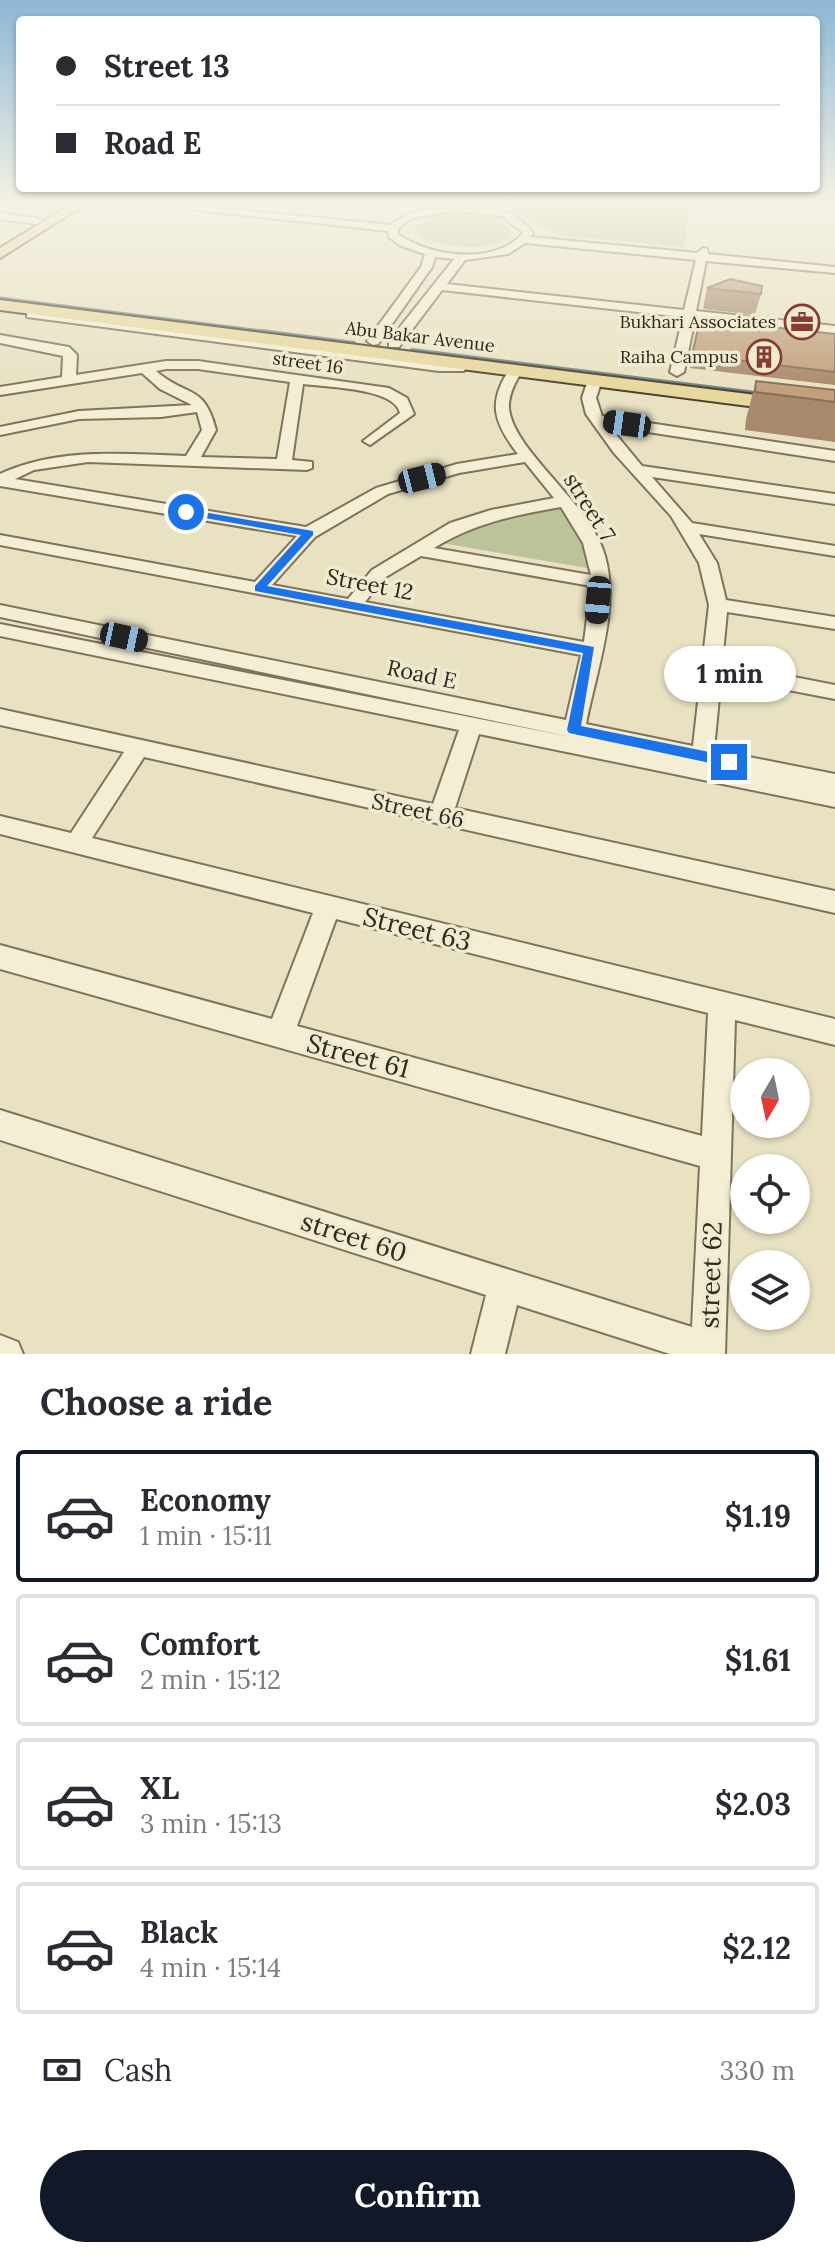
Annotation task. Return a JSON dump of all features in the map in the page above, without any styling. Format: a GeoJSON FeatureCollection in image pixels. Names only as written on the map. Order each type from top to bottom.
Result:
{"type":"FeatureCollection","features":[{"type":"Feature","properties":{"kind":"main road","name":"Abu Bakar Avenue"},"geometry":{"type":"LineString","coordinates":[[0,294],[835,399]]}},
{"type":"Feature","properties":{"kind":"main road","name":"Abu Bakar Avenue"},"geometry":{"type":"LineString","coordinates":[[0,305],[38,309],[167,338],[225,336],[835,411]]}},
{"type":"Feature","properties":{"kind":"street"},"geometry":{"type":"LineString","coordinates":[[373,341],[427,265]]}},
{"type":"Feature","properties":{"kind":"street"},"geometry":{"type":"LineString","coordinates":[[394,344],[455,265]]}},
{"type":"Feature","properties":{"kind":"street"},"geometry":{"type":"LineString","coordinates":[[677,372],[700,265]]}},
{"type":"Feature","properties":{"kind":"street"},"geometry":{"type":"LineString","coordinates":[[808,265],[835,268]]}},
{"type":"Feature","properties":{"kind":"street"},"geometry":{"type":"LineString","coordinates":[[437,286],[835,330]]}},
{"type":"Feature","properties":{"kind":"street"},"geometry":{"type":"LineString","coordinates":[[167,338],[146,369],[165,386],[193,398],[203,407],[209,430],[191,461]]}},
{"type":"Feature","properties":{"kind":"street"},"geometry":{"type":"LineString","coordinates":[[0,339],[64,350],[70,355],[69,379]]}},
{"type":"Feature","properties":{"kind":"street","name":"street 16"},"geometry":{"type":"LineString","coordinates":[[0,391],[69,379],[198,365],[389,392],[407,407],[407,414],[370,441]]}},
{"type":"Feature","properties":{"kind":"street","name":"street 7"},"geometry":{"type":"LineString","coordinates":[[516,370],[505,385],[502,401],[504,420],[565,501],[596,554],[600,582],[574,730]]}},
{"type":"Feature","properties":{"kind":"street"},"geometry":{"type":"LineString","coordinates":[[284,464],[297,380]]}},
{"type":"Feature","properties":{"kind":"street"},"geometry":{"type":"LineString","coordinates":[[595,380],[589,398],[597,420],[686,527],[708,563],[718,605],[703,756]]}},
{"type":"Feature","properties":{"kind":"street"},"geometry":{"type":"LineString","coordinates":[[0,431],[56,418],[94,414],[162,414],[203,407]]}},
{"type":"Feature","properties":{"kind":"street"},"geometry":{"type":"LineString","coordinates":[[597,420],[835,456]]}},
{"type":"Feature","properties":{"kind":"street"},"geometry":{"type":"LineString","coordinates":[[0,481],[30,466],[88,457],[307,465]]}},
{"type":"Feature","properties":{"kind":"street"},"geometry":{"type":"LineString","coordinates":[[259,588],[309,533],[382,491],[457,469],[529,457]]}},
{"type":"Feature","properties":{"kind":"street"},"geometry":{"type":"LineString","coordinates":[[638,470],[835,499]]}},
{"type":"Feature","properties":{"kind":"street"},"geometry":{"type":"LineString","coordinates":[[0,481],[309,533]]}},
{"type":"Feature","properties":{"kind":"street"},"geometry":{"type":"LineString","coordinates":[[353,605],[378,574],[456,527],[491,515],[565,501]]}},
{"type":"Feature","properties":{"kind":"street"},"geometry":{"type":"LineString","coordinates":[[686,527],[835,551]]}},
{"type":"Feature","properties":{"kind":"street","name":"Street 12"},"geometry":{"type":"LineString","coordinates":[[0,540],[590,650]]}},
{"type":"Feature","properties":{"kind":"street"},"geometry":{"type":"LineString","coordinates":[[417,550],[600,582]]}},
{"type":"Feature","properties":{"kind":"street"},"geometry":{"type":"LineString","coordinates":[[718,605],[835,623]]}},
{"type":"Feature","properties":{"kind":"street","name":"Road E"},"geometry":{"type":"LineString","coordinates":[[0,611],[835,783]]}},
{"type":"Feature","properties":{"kind":"street","name":"Road E"},"geometry":{"type":"LineString","coordinates":[[0,630],[835,798]]}},
{"type":"Feature","properties":{"kind":"street"},"geometry":{"type":"LineString","coordinates":[[712,668],[835,692]]}},
{"type":"Feature","properties":{"kind":"street","name":"Street 66"},"geometry":{"type":"LineString","coordinates":[[0,717],[835,902]]}},
{"type":"Feature","properties":{"kind":"street"},"geometry":{"type":"LineString","coordinates":[[441,815],[471,725]]}},
{"type":"Feature","properties":{"kind":"street"},"geometry":{"type":"LineString","coordinates":[[76,844],[138,748]]}},
{"type":"Feature","properties":{"kind":"street","name":"Street 63"},"geometry":{"type":"LineString","coordinates":[[0,825],[835,1032]]}},
{"type":"Feature","properties":{"kind":"street"},"geometry":{"type":"LineString","coordinates":[[280,1034],[328,907]]}},
{"type":"Feature","properties":{"kind":"street","name":"Street 61"},"geometry":{"type":"LineString","coordinates":[[0,957],[716,1155]]}},
{"type":"Feature","properties":{"kind":"street","name":"street 62"},"geometry":{"type":"LineString","coordinates":[[708,1352],[722,1004]]}},
{"type":"Feature","properties":{"kind":"street","name":"street 60"},"geometry":{"type":"LineString","coordinates":[[0,1125],[708,1352]]}},
{"type":"Feature","properties":{"kind":"street"},"geometry":{"type":"LineString","coordinates":[[488,1354],[505,1285]]}},
{"type":"Feature","properties":{"kind":"street"},"geometry":{"type":"LineString","coordinates":[[0,1352],[6,1354]]}},
{"type":"Feature","properties":{"kind":"green space"},"geometry":{"type":"Polygon","coordinates":[[[561,505],[578,529],[593,569],[441,543],[464,528],[561,505]]]}},
{"type":"Feature","properties":{"kind":"building"},"geometry":{"type":"Polygon","coordinates":[[[730,279],[762,286],[761,294],[707,288],[730,279]]]}},
{"type":"Feature","properties":{"kind":"building","name":"Raiha Campus"},"geometry":{"type":"Polygon","coordinates":[[[700,319],[835,334],[835,372],[692,355],[700,319]]]}},
{"type":"Feature","properties":{"kind":"building"},"geometry":{"type":"Polygon","coordinates":[[[756,381],[835,390],[835,402],[755,392],[756,381]]]}},
{"type":"Feature","properties":{"kind":"waterway"},"geometry":{"type":"LineString","coordinates":[[0,298],[277,333]]}},
{"type":"Feature","properties":{"kind":"waterway"},"geometry":{"type":"LineString","coordinates":[[261,331],[354,343]]}},
{"type":"Feature","properties":{"kind":"waterway"},"geometry":{"type":"LineString","coordinates":[[412,350],[756,393]]}},
{"type":"Feature","properties":{"kind":"place","name":"Bukhari Associates"},"geometry":{"type":"Point","coordinates":[802,322]}},
{"type":"Feature","properties":{"kind":"place","name":"Raiha Campus"},"geometry":{"type":"Point","coordinates":[764,357]}},
{"type":"Feature","properties":{"kind":"route"},"geometry":{"type":"LineString","coordinates":[[186,512],[309,533],[259,588],[590,650],[574,730],[729,762]]}}]}
